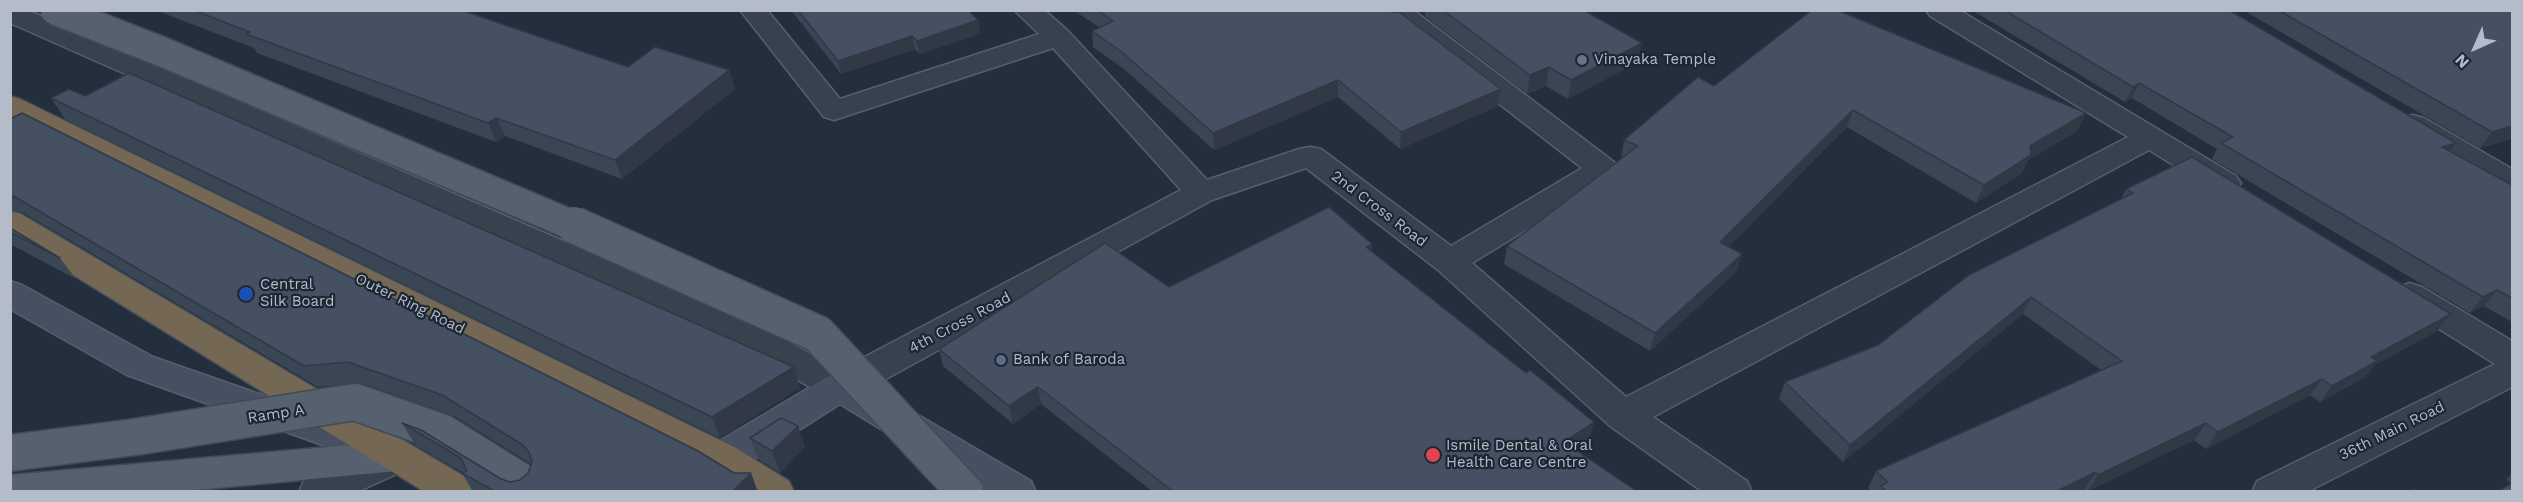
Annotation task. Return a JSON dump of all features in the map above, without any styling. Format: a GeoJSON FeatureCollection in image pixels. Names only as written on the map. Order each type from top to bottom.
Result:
{"type":"FeatureCollection","features":[{"type":"Feature","properties":{"kind":"highway","name":"Outer Ring Road"},"geometry":{"type":"LineString","coordinates":[[10,105],[722,459],[776,492]]}},
{"type":"Feature","properties":{"kind":"highway"},"geometry":{"type":"LineString","coordinates":[[10,221],[458,492]]}},
{"type":"Feature","properties":{"kind":"main road"},"geometry":{"type":"LineString","coordinates":[[55,10],[535,208],[818,334],[965,492]]}},
{"type":"Feature","properties":{"kind":"main road","name":"Ramp A"},"geometry":{"type":"LineString","coordinates":[[10,453],[135,437],[355,402],[443,434],[530,487]]}},
{"type":"Feature","properties":{"kind":"main road"},"geometry":{"type":"LineString","coordinates":[[10,491],[397,456]]}},
{"type":"Feature","properties":{"kind":"street"},"geometry":{"type":"LineString","coordinates":[[753,10],[834,111],[1058,37]]}},
{"type":"Feature","properties":{"kind":"street"},"geometry":{"type":"LineString","coordinates":[[1027,10],[1058,37],[1201,193]]}},
{"type":"Feature","properties":{"kind":"street"},"geometry":{"type":"LineString","coordinates":[[1939,10],[2250,199]]}},
{"type":"Feature","properties":{"kind":"street"},"geometry":{"type":"LineString","coordinates":[[1402,12],[1603,169],[1450,262]]}},
{"type":"Feature","properties":{"kind":"street"},"geometry":{"type":"LineString","coordinates":[[10,14],[733,328],[840,387],[1017,492]]}},
{"type":"Feature","properties":{"kind":"street"},"geometry":{"type":"LineString","coordinates":[[2390,111],[2512,182]]}},
{"type":"Feature","properties":{"kind":"street"},"geometry":{"type":"LineString","coordinates":[[1623,416],[2149,138]]}},
{"type":"Feature","properties":{"kind":"street","name":"2nd Cross Road"},"geometry":{"type":"LineString","coordinates":[[1201,193],[1310,156],[1450,262],[1623,416],[1733,492]]}},
{"type":"Feature","properties":{"kind":"street","name":"4th Cross Road"},"geometry":{"type":"LineString","coordinates":[[722,459],[840,387],[1201,193]]}},
{"type":"Feature","properties":{"kind":"street"},"geometry":{"type":"LineString","coordinates":[[2381,278],[2512,357]]}},
{"type":"Feature","properties":{"kind":"street"},"geometry":{"type":"LineString","coordinates":[[10,292],[140,366],[397,456]]}},
{"type":"Feature","properties":{"kind":"street","name":"36th Main Road"},"geometry":{"type":"LineString","coordinates":[[2271,492],[2512,371]]}},
{"type":"Feature","properties":{"kind":"street"},"geometry":{"type":"LineString","coordinates":[[318,492],[397,456]]}},
{"type":"Feature","properties":{"kind":"building"},"geometry":{"type":"Polygon","coordinates":[[[193,10],[461,10],[628,67],[655,47],[729,70],[615,160],[496,118],[488,123],[246,34],[250,32],[193,10]]]}},
{"type":"Feature","properties":{"kind":"building"},"geometry":{"type":"Polygon","coordinates":[[[798,10],[968,10],[978,20],[917,41],[912,36],[838,61],[798,10]]]}},
{"type":"Feature","properties":{"kind":"building"},"geometry":{"type":"Polygon","coordinates":[[[1097,10],[1390,10],[1399,12],[1501,89],[1401,132],[1338,80],[1213,133],[1122,52],[1092,31],[1113,21],[1097,10]]]}},
{"type":"Feature","properties":{"kind":"building"},"geometry":{"type":"Polygon","coordinates":[[[1443,10],[1583,10],[1642,43],[1571,80],[1549,67],[1530,75],[1443,10]]]}},
{"type":"Feature","properties":{"kind":"building"},"geometry":{"type":"Polygon","coordinates":[[[1812,10],[1837,10],[2086,113],[2030,146],[2031,155],[1984,185],[1853,110],[1720,242],[1742,254],[1655,333],[1507,246],[1638,146],[1624,140],[1698,77],[1714,86],[1812,10]]]}},
{"type":"Feature","properties":{"kind":"building"},"geometry":{"type":"Polygon","coordinates":[[[2004,10],[2229,10],[2456,143],[2442,147],[2512,185],[2512,298],[2497,290],[2483,297],[2221,143],[2233,137],[2139,83],[2133,87],[2004,10]]]}},
{"type":"Feature","properties":{"kind":"building"},"geometry":{"type":"Polygon","coordinates":[[[2278,10],[2512,10],[2512,126],[2492,132],[2278,10]]]}},
{"type":"Feature","properties":{"kind":"building"},"geometry":{"type":"Polygon","coordinates":[[[129,73],[794,367],[712,417],[51,98],[69,89],[85,96],[129,73]]]}},
{"type":"Feature","properties":{"kind":"building"},"geometry":{"type":"Polygon","coordinates":[[[22,113],[698,451],[734,473],[751,473],[732,492],[496,492],[462,473],[467,471],[461,458],[402,423],[421,430],[501,479],[510,482],[520,480],[528,473],[532,462],[529,452],[523,445],[442,395],[348,362],[304,366],[10,194],[10,119],[22,113]]]}},
{"type":"Feature","properties":{"kind":"building"},"geometry":{"type":"Polygon","coordinates":[[[2192,157],[2451,314],[2371,357],[2377,361],[2332,386],[2322,379],[2218,432],[2206,423],[2098,475],[2096,472],[2055,492],[1887,492],[1881,486],[1888,482],[1876,471],[2122,361],[2031,297],[1850,445],[1785,382],[1878,345],[1969,275],[2133,193],[2126,189],[2192,157]]]}},
{"type":"Feature","properties":{"kind":"building"},"geometry":{"type":"Polygon","coordinates":[[[1329,207],[1372,244],[1366,247],[1526,373],[1530,370],[1594,422],[1564,442],[1638,492],[1174,492],[1038,387],[1009,406],[939,349],[1105,243],[1169,287],[1329,207]]]}},
{"type":"Feature","properties":{"kind":"building"},"geometry":{"type":"Polygon","coordinates":[[[10,228],[60,258],[10,232],[10,228]]]}},
{"type":"Feature","properties":{"kind":"building"},"geometry":{"type":"Polygon","coordinates":[[[781,418],[798,426],[772,451],[750,438],[781,418]]]}},
{"type":"Feature","properties":{"kind":"building"},"geometry":{"type":"Polygon","coordinates":[[[2512,483],[2512,492],[2497,492],[2512,483]]]}},
{"type":"Feature","properties":{"kind":"place","name":"Vinayaka Temple"},"geometry":{"type":"Point","coordinates":[1582,60]}},
{"type":"Feature","properties":{"kind":"place","name":"Central Silk Board"},"geometry":{"type":"Point","coordinates":[246,294]}},
{"type":"Feature","properties":{"kind":"place","name":"Bank of Baroda"},"geometry":{"type":"Point","coordinates":[1001,360]}},
{"type":"Feature","properties":{"kind":"place","name":"Ismile Dental & Oral Health Care Centre"},"geometry":{"type":"Point","coordinates":[1433,455]}}]}
